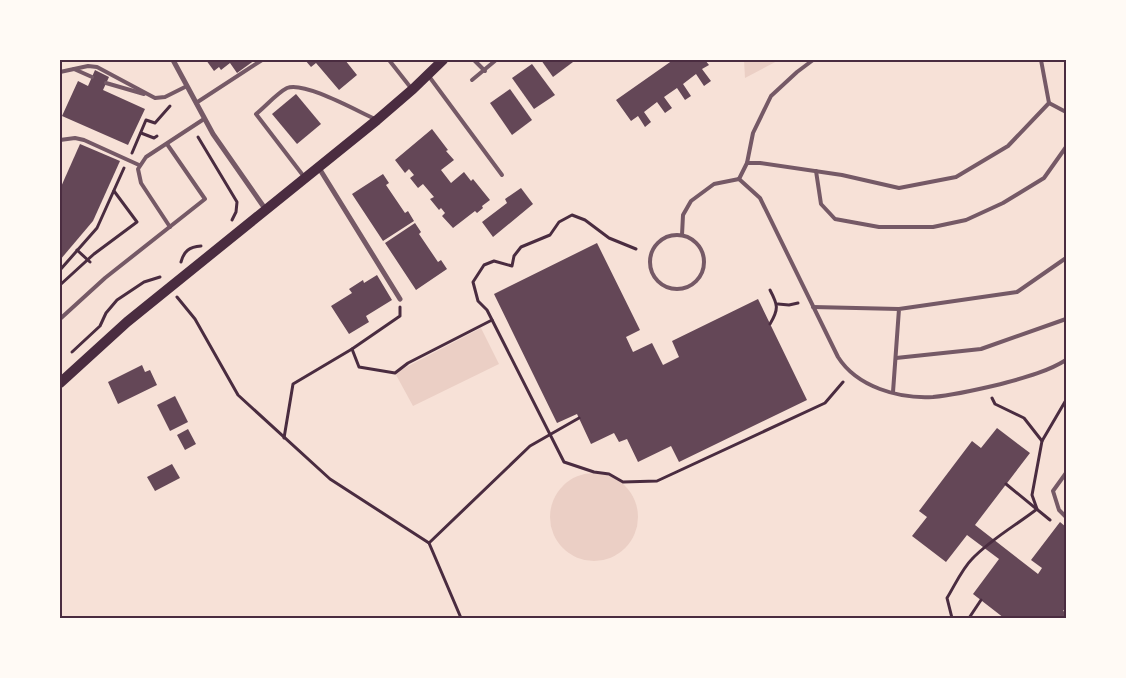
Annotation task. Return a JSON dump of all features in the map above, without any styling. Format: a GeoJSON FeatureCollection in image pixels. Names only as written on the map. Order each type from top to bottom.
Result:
{"type":"FeatureCollection","features":[{"type":"Feature","properties":{"kind":"main road"},"geometry":{"type":"LineString","coordinates":[[60,383],[127,322],[413,90],[443,60]]}},
{"type":"Feature","properties":{"kind":"street"},"geometry":{"type":"LineString","coordinates":[[173,60],[218,142],[266,210]]}},
{"type":"Feature","properties":{"kind":"street"},"geometry":{"type":"LineString","coordinates":[[318,167],[400,299]]}},
{"type":"Feature","properties":{"kind":"lane"},"geometry":{"type":"LineString","coordinates":[[196,103],[262,60]]}},
{"type":"Feature","properties":{"kind":"lane"},"geometry":{"type":"LineString","coordinates":[[389,60],[413,90]]}},
{"type":"Feature","properties":{"kind":"lane"},"geometry":{"type":"LineString","coordinates":[[474,60],[485,71]]}},
{"type":"Feature","properties":{"kind":"lane"},"geometry":{"type":"LineString","coordinates":[[472,80],[496,60]]}},
{"type":"Feature","properties":{"kind":"lane"},"geometry":{"type":"LineString","coordinates":[[739,179],[747,163],[753,133],[771,96],[796,72],[813,60]]}},
{"type":"Feature","properties":{"kind":"lane"},"geometry":{"type":"LineString","coordinates":[[1041,60],[1049,103]]}},
{"type":"Feature","properties":{"kind":"lane"},"geometry":{"type":"LineString","coordinates":[[60,72],[88,66],[97,67],[149,96]]}},
{"type":"Feature","properties":{"kind":"lane"},"geometry":{"type":"LineString","coordinates":[[74,69],[92,77]]}},
{"type":"Feature","properties":{"kind":"lane"},"geometry":{"type":"LineString","coordinates":[[428,75],[502,175]]}},
{"type":"Feature","properties":{"kind":"lane"},"geometry":{"type":"LineString","coordinates":[[106,83],[156,98],[162,98],[187,86]]}},
{"type":"Feature","properties":{"kind":"lane"},"geometry":{"type":"LineString","coordinates":[[305,178],[256,114],[287,88],[299,86],[377,120]]}},
{"type":"Feature","properties":{"kind":"lane"},"geometry":{"type":"LineString","coordinates":[[747,163],[760,163],[842,175],[899,188],[956,177],[1008,146],[1049,103]]}},
{"type":"Feature","properties":{"kind":"lane"},"geometry":{"type":"LineString","coordinates":[[1049,103],[1066,112]]}},
{"type":"Feature","properties":{"kind":"lane"},"geometry":{"type":"LineString","coordinates":[[170,227],[141,184],[138,174],[139,165],[146,157],[204,119]]}},
{"type":"Feature","properties":{"kind":"lane"},"geometry":{"type":"LineString","coordinates":[[60,140],[75,138],[84,140],[139,165]]}},
{"type":"Feature","properties":{"kind":"lane"},"geometry":{"type":"LineString","coordinates":[[60,319],[105,278],[205,199],[167,144]]}},
{"type":"Feature","properties":{"kind":"lane"},"geometry":{"type":"LineString","coordinates":[[816,171],[821,204],[835,219],[879,227],[933,227],[966,220],[1003,203],[1044,178],[1066,147]]}},
{"type":"Feature","properties":{"kind":"lane"},"geometry":{"type":"LineString","coordinates":[[682,234],[683,215],[690,201],[714,184],[739,179]]}},
{"type":"Feature","properties":{"kind":"lane"},"geometry":{"type":"LineString","coordinates":[[739,179],[760,198],[845,368],[860,380],[875,387],[903,395],[933,397],[988,387],[1022,378],[1066,360]]}},
{"type":"Feature","properties":{"kind":"lane"},"geometry":{"type":"LineString","coordinates":[[682,234],[698,243],[703,251],[704,269],[694,284],[686,288],[668,288],[654,277],[650,260],[652,251],[657,243],[664,238],[682,234]]}},
{"type":"Feature","properties":{"kind":"lane"},"geometry":{"type":"LineString","coordinates":[[813,307],[899,309],[1017,292],[1066,258]]}},
{"type":"Feature","properties":{"kind":"lane"},"geometry":{"type":"LineString","coordinates":[[894,392],[899,309]]}},
{"type":"Feature","properties":{"kind":"lane"},"geometry":{"type":"LineString","coordinates":[[896,358],[981,349],[1066,318]]}},
{"type":"Feature","properties":{"kind":"lane"},"geometry":{"type":"LineString","coordinates":[[1066,474],[1053,491],[1058,510],[1066,516]]}},
{"type":"Feature","properties":{"kind":"path"},"geometry":{"type":"LineString","coordinates":[[131,154],[146,120],[155,123],[170,106]]}},
{"type":"Feature","properties":{"kind":"path"},"geometry":{"type":"LineString","coordinates":[[141,133],[154,138],[162,133]]}},
{"type":"Feature","properties":{"kind":"path"},"geometry":{"type":"LineString","coordinates":[[198,136],[237,202],[236,212],[232,220],[226,225]]}},
{"type":"Feature","properties":{"kind":"path"},"geometry":{"type":"LineString","coordinates":[[136,143],[141,149]]}},
{"type":"Feature","properties":{"kind":"path"},"geometry":{"type":"LineString","coordinates":[[60,270],[97,228],[124,168]]}},
{"type":"Feature","properties":{"kind":"path"},"geometry":{"type":"LineString","coordinates":[[60,285],[137,222],[114,191]]}},
{"type":"Feature","properties":{"kind":"path"},"geometry":{"type":"LineString","coordinates":[[636,249],[610,238],[585,220],[572,215],[559,222],[550,235],[521,247],[514,256],[512,266],[494,261],[484,265],[473,282],[478,301],[487,310],[564,462],[594,472],[609,474],[623,482],[657,481],[825,403],[843,382]]}},
{"type":"Feature","properties":{"kind":"path"},"geometry":{"type":"LineString","coordinates":[[181,264],[183,254],[192,247],[201,246],[207,241]]}},
{"type":"Feature","properties":{"kind":"path"},"geometry":{"type":"LineString","coordinates":[[77,250],[89,261]]}},
{"type":"Feature","properties":{"kind":"path"},"geometry":{"type":"LineString","coordinates":[[67,357],[100,326],[106,313],[117,300],[144,282],[167,274]]}},
{"type":"Feature","properties":{"kind":"path"},"geometry":{"type":"LineString","coordinates":[[770,290],[778,304],[775,316],[770,324]]}},
{"type":"Feature","properties":{"kind":"path"},"geometry":{"type":"LineString","coordinates":[[177,296],[195,319],[238,395],[330,479],[429,543],[461,618]]}},
{"type":"Feature","properties":{"kind":"path"},"geometry":{"type":"LineString","coordinates":[[284,438],[293,384],[352,349],[400,316],[400,299]]}},
{"type":"Feature","properties":{"kind":"path"},"geometry":{"type":"LineString","coordinates":[[778,304],[789,305],[798,303]]}},
{"type":"Feature","properties":{"kind":"path"},"geometry":{"type":"LineString","coordinates":[[352,349],[358,368],[395,373],[408,363],[492,320]]}},
{"type":"Feature","properties":{"kind":"path"},"geometry":{"type":"LineString","coordinates":[[992,398],[995,404],[1024,418],[1042,441]]}},
{"type":"Feature","properties":{"kind":"path"},"geometry":{"type":"LineString","coordinates":[[1037,510],[1032,495],[1042,441],[1066,400]]}},
{"type":"Feature","properties":{"kind":"path"},"geometry":{"type":"LineString","coordinates":[[429,543],[530,446],[579,418]]}},
{"type":"Feature","properties":{"kind":"path"},"geometry":{"type":"LineString","coordinates":[[1006,484],[1050,520]]}},
{"type":"Feature","properties":{"kind":"path"},"geometry":{"type":"LineString","coordinates":[[952,618],[947,598],[971,560],[999,535],[1037,510]]}},
{"type":"Feature","properties":{"kind":"path"},"geometry":{"type":"LineString","coordinates":[[969,618],[981,600]]}},
{"type":"Feature","properties":{"kind":"shaded area"},"geometry":{"type":"Polygon","coordinates":[[[744,60],[779,60],[745,78],[744,60]]]}},
{"type":"Feature","properties":{"kind":"shaded area"},"geometry":{"type":"Polygon","coordinates":[[[481,328],[499,364],[413,406],[395,373],[481,328]]]}},
{"type":"Feature","properties":{"kind":"shaded area"},"geometry":{"type":"Polygon","coordinates":[[[585,473],[603,473],[619,480],[631,492],[638,508],[638,526],[631,542],[619,554],[603,561],[585,561],[569,554],[557,542],[550,526],[550,508],[557,492],[569,480],[585,473]]]}},
{"type":"Feature","properties":{"kind":"building"},"geometry":{"type":"Polygon","coordinates":[[[206,60],[255,60],[237,73],[230,63],[221,70],[219,67],[214,71],[206,60]]]}},
{"type":"Feature","properties":{"kind":"building"},"geometry":{"type":"Polygon","coordinates":[[[305,60],[345,60],[357,75],[339,90],[316,63],[311,67],[305,60]]]}},
{"type":"Feature","properties":{"kind":"building"},"geometry":{"type":"Polygon","coordinates":[[[541,60],[571,60],[573,62],[553,77],[541,60]]]}},
{"type":"Feature","properties":{"kind":"building"},"geometry":{"type":"Polygon","coordinates":[[[673,60],[705,60],[709,65],[702,69],[711,81],[704,86],[696,74],[683,84],[691,96],[685,100],[677,88],[664,97],[672,108],[665,113],[657,102],[644,112],[651,122],[645,127],[638,116],[631,121],[616,100],[673,60]]]}},
{"type":"Feature","properties":{"kind":"building"},"geometry":{"type":"Polygon","coordinates":[[[532,64],[555,95],[534,109],[512,78],[532,64]]]}},
{"type":"Feature","properties":{"kind":"building"},"geometry":{"type":"Polygon","coordinates":[[[95,70],[109,77],[103,90],[145,109],[128,145],[62,116],[78,81],[88,86],[95,70]]]}},
{"type":"Feature","properties":{"kind":"building"},"geometry":{"type":"Polygon","coordinates":[[[510,89],[532,120],[512,135],[490,103],[510,89]]]}},
{"type":"Feature","properties":{"kind":"building"},"geometry":{"type":"Polygon","coordinates":[[[296,94],[321,124],[297,144],[272,114],[296,94]]]}},
{"type":"Feature","properties":{"kind":"building"},"geometry":{"type":"Polygon","coordinates":[[[432,129],[454,160],[441,170],[451,183],[464,172],[471,181],[473,179],[490,200],[477,213],[475,211],[453,228],[442,216],[445,213],[441,208],[439,210],[430,199],[434,197],[423,184],[418,188],[410,178],[414,175],[409,169],[405,173],[395,160],[432,129]]]}},
{"type":"Feature","properties":{"kind":"building"},"geometry":{"type":"Polygon","coordinates":[[[80,144],[120,161],[93,221],[60,260],[60,189],[80,144]]]}},
{"type":"Feature","properties":{"kind":"building"},"geometry":{"type":"Polygon","coordinates":[[[383,174],[389,183],[386,185],[405,213],[408,211],[414,221],[383,241],[352,194],[383,174]]]}},
{"type":"Feature","properties":{"kind":"building"},"geometry":{"type":"Polygon","coordinates":[[[521,188],[533,204],[493,237],[482,222],[507,203],[505,199],[521,188]]]}},
{"type":"Feature","properties":{"kind":"building"},"geometry":{"type":"Polygon","coordinates":[[[415,223],[421,232],[419,234],[438,262],[441,260],[447,269],[416,290],[385,243],[415,223]]]}},
{"type":"Feature","properties":{"kind":"building"},"geometry":{"type":"Polygon","coordinates":[[[597,243],[640,330],[626,337],[633,352],[652,343],[663,365],[679,357],[672,341],[758,299],[807,400],[679,462],[671,446],[638,462],[627,439],[619,442],[614,433],[591,444],[577,414],[557,423],[494,294],[597,243]]]}},
{"type":"Feature","properties":{"kind":"building"},"geometry":{"type":"Polygon","coordinates":[[[377,275],[392,300],[366,316],[369,322],[349,334],[331,306],[352,293],[349,289],[363,280],[364,283],[377,275]]]}},
{"type":"Feature","properties":{"kind":"building"},"geometry":{"type":"Polygon","coordinates":[[[142,365],[145,372],[150,370],[157,385],[118,404],[108,382],[142,365]]]}},
{"type":"Feature","properties":{"kind":"building"},"geometry":{"type":"Polygon","coordinates":[[[175,396],[188,422],[170,431],[157,405],[175,396]]]}},
{"type":"Feature","properties":{"kind":"building"},"geometry":{"type":"Polygon","coordinates":[[[997,428],[1030,453],[975,525],[1038,574],[1042,568],[1031,560],[1060,522],[1066,527],[1066,607],[1063,611],[1066,612],[1066,618],[1004,618],[973,594],[999,559],[967,535],[946,562],[912,536],[927,517],[919,511],[972,441],[981,448],[997,428]]]}},
{"type":"Feature","properties":{"kind":"building"},"geometry":{"type":"Polygon","coordinates":[[[188,429],[196,444],[185,450],[177,435],[188,429]]]}},
{"type":"Feature","properties":{"kind":"building"},"geometry":{"type":"Polygon","coordinates":[[[172,464],[180,478],[155,491],[147,477],[172,464]]]}}]}
